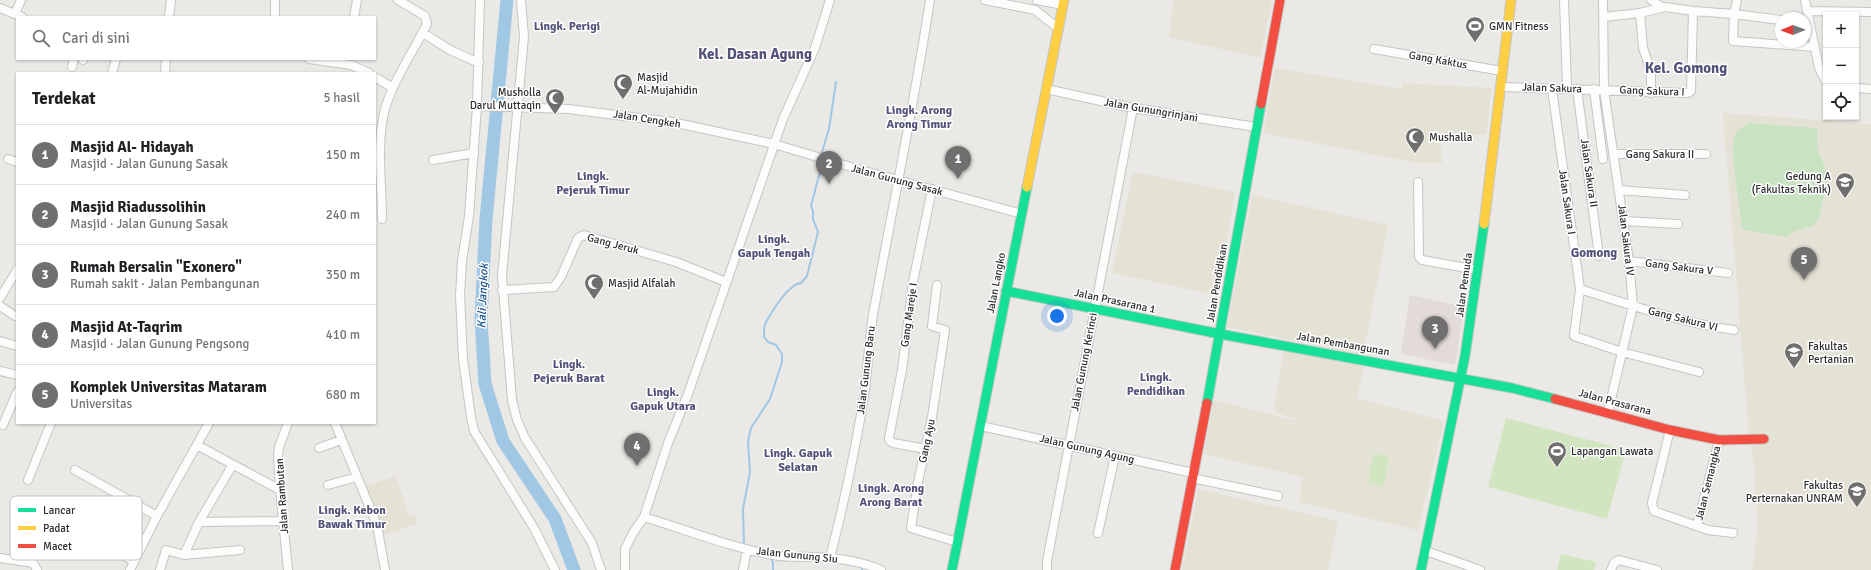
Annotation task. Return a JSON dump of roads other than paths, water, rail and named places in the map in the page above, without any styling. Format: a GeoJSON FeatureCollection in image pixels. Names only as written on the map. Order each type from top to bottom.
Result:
{"type":"FeatureCollection","features":[{"type":"Feature","properties":{"kind":"street"},"geometry":{"type":"LineString","coordinates":[[0,8],[18,16],[21,0]]}},
{"type":"Feature","properties":{"kind":"street"},"geometry":{"type":"LineString","coordinates":[[169,16],[170,0]]}},
{"type":"Feature","properties":{"kind":"street"},"geometry":{"type":"LineString","coordinates":[[275,0],[275,16]]}},
{"type":"Feature","properties":{"kind":"street"},"geometry":{"type":"LineString","coordinates":[[354,16],[357,0]]}},
{"type":"Feature","properties":{"kind":"street"},"geometry":{"type":"LineString","coordinates":[[382,219],[378,132],[393,88],[423,33],[427,20],[425,16],[398,0]]}},
{"type":"Feature","properties":{"kind":"street"},"geometry":{"type":"LineString","coordinates":[[480,0],[479,63],[474,153],[469,216],[462,261],[460,295],[463,359],[474,431],[534,528],[555,570]]}},
{"type":"Feature","properties":{"kind":"street"},"geometry":{"type":"LineString","coordinates":[[521,0],[524,37],[516,107],[503,261],[502,290],[512,400],[517,420],[524,438],[592,543],[601,570]]}},
{"type":"Feature","properties":{"kind":"street"},"geometry":{"type":"LineString","coordinates":[[625,570],[625,549],[633,533],[644,517],[668,443],[688,394],[774,144],[792,96],[819,40],[830,0]]}},
{"type":"Feature","properties":{"kind":"street","name":"Jalan Gunung Baru"},"geometry":{"type":"LineString","coordinates":[[830,558],[845,497],[856,440],[865,389],[870,334],[922,53],[930,0]]}},
{"type":"Feature","properties":{"kind":"street"},"geometry":{"type":"LineString","coordinates":[[985,0],[1035,10],[1058,28]]}},
{"type":"Feature","properties":{"kind":"street"},"geometry":{"type":"LineString","coordinates":[[1038,0],[1063,2]]}},
{"type":"Feature","properties":{"kind":"street","name":"Jalan Pendidikan"},"geometry":{"type":"LineString","coordinates":[[1175,570],[1220,334],[1267,64],[1280,0]]}},
{"type":"Feature","properties":{"kind":"street","name":"Jalan Pemuda"},"geometry":{"type":"LineString","coordinates":[[1421,570],[1461,378],[1478,270],[1501,87],[1510,0]]}},
{"type":"Feature","properties":{"kind":"street"},"geometry":{"type":"LineString","coordinates":[[1564,0],[1567,88]]}},
{"type":"Feature","properties":{"kind":"street","name":"Jalan Sakura IV"},"geometry":{"type":"LineString","coordinates":[[1603,0],[1604,90],[1624,221],[1633,306],[1608,412]]}},
{"type":"Feature","properties":{"kind":"street"},"geometry":{"type":"LineString","coordinates":[[1651,0],[1664,5],[1693,11],[1775,19]]}},
{"type":"Feature","properties":{"kind":"street"},"geometry":{"type":"LineString","coordinates":[[1737,0],[1734,14],[1733,41],[1814,47]]}},
{"type":"Feature","properties":{"kind":"street"},"geometry":{"type":"LineString","coordinates":[[1806,0],[1807,11],[1871,12]]}},
{"type":"Feature","properties":{"kind":"street","name":"Jalan Langko"},"geometry":{"type":"LineString","coordinates":[[952,570],[1063,2]]}},
{"type":"Feature","properties":{"kind":"street"},"geometry":{"type":"LineString","coordinates":[[1604,18],[1640,13],[1664,5]]}},
{"type":"Feature","properties":{"kind":"street","name":"Gang Sakura I"},"geometry":{"type":"LineString","coordinates":[[1604,90],[1686,94],[1691,91],[1693,11]]}},
{"type":"Feature","properties":{"kind":"street"},"geometry":{"type":"LineString","coordinates":[[1640,13],[1644,48],[1651,71],[1651,93]]}},
{"type":"Feature","properties":{"kind":"street"},"geometry":{"type":"LineString","coordinates":[[423,33],[450,50],[479,63]]}},
{"type":"Feature","properties":{"kind":"street"},"geometry":{"type":"LineString","coordinates":[[1811,36],[1823,77]]}},
{"type":"Feature","properties":{"kind":"street","name":"Gang Kaktus"},"geometry":{"type":"LineString","coordinates":[[1374,49],[1502,71]]}},
{"type":"Feature","properties":{"kind":"street"},"geometry":{"type":"LineString","coordinates":[[112,72],[116,60]]}},
{"type":"Feature","properties":{"kind":"street"},"geometry":{"type":"LineString","coordinates":[[165,72],[166,60]]}},
{"type":"Feature","properties":{"kind":"street"},"geometry":{"type":"LineString","coordinates":[[316,60],[351,65],[367,72]]}},
{"type":"Feature","properties":{"kind":"street"},"geometry":{"type":"LineString","coordinates":[[376,78],[393,88]]}},
{"type":"Feature","properties":{"kind":"street","name":"Jalan Sakura"},"geometry":{"type":"LineString","coordinates":[[1501,87],[1604,90]]}},
{"type":"Feature","properties":{"kind":"street","name":"Jalan Sakura I"},"geometry":{"type":"LineString","coordinates":[[1552,88],[1580,290],[1574,336],[1622,352]]}},
{"type":"Feature","properties":{"kind":"street"},"geometry":{"type":"LineString","coordinates":[[1859,88],[1871,89]]}},
{"type":"Feature","properties":{"kind":"street","name":"Jalan Gunungrinjani"},"geometry":{"type":"LineString","coordinates":[[1046,89],[1133,108],[1256,127]]}},
{"type":"Feature","properties":{"kind":"street","name":"Jalan Sakura II"},"geometry":{"type":"LineString","coordinates":[[1578,89],[1599,256]]}},
{"type":"Feature","properties":{"kind":"street"},"geometry":{"type":"LineString","coordinates":[[1594,90],[1603,159]]}},
{"type":"Feature","properties":{"kind":"street","name":"Jalan Cengkeh"},"geometry":{"type":"LineString","coordinates":[[477,106],[568,109],[636,117],[672,122],[774,144]]}},
{"type":"Feature","properties":{"kind":"street","name":"Jalan Gunung Kerinci"},"geometry":{"type":"LineString","coordinates":[[1047,570],[1046,561],[1133,108]]}},
{"type":"Feature","properties":{"kind":"street","name":"Jalan Gunung Sasak"},"geometry":{"type":"LineString","coordinates":[[774,144],[826,160],[1022,214]]}},
{"type":"Feature","properties":{"kind":"street"},"geometry":{"type":"LineString","coordinates":[[433,160],[474,153]]}},
{"type":"Feature","properties":{"kind":"street","name":"Gang Sakura II"},"geometry":{"type":"LineString","coordinates":[[1614,154],[1706,154]]}},
{"type":"Feature","properties":{"kind":"street"},"geometry":{"type":"LineString","coordinates":[[8,159],[16,162]]}},
{"type":"Feature","properties":{"kind":"street"},"geometry":{"type":"LineString","coordinates":[[1418,182],[1419,258],[1422,260],[1478,270]]}},
{"type":"Feature","properties":{"kind":"street","name":"Gang Mareje I"},"geometry":{"type":"LineString","coordinates":[[926,449],[890,441],[902,370],[913,282],[932,189]]}},
{"type":"Feature","properties":{"kind":"street"},"geometry":{"type":"LineString","coordinates":[[1619,190],[1686,195]]}},
{"type":"Feature","properties":{"kind":"street"},"geometry":{"type":"LineString","coordinates":[[1624,221],[1678,224]]}},
{"type":"Feature","properties":{"kind":"street","name":"Gang Jeruk"},"geometry":{"type":"LineString","coordinates":[[502,290],[554,288],[561,277],[578,238],[584,235],[676,262],[726,282]]}},
{"type":"Feature","properties":{"kind":"street","name":"Gang Sakura V"},"geometry":{"type":"LineString","coordinates":[[1629,261],[1728,273]]}},
{"type":"Feature","properties":{"kind":"street"},"geometry":{"type":"LineString","coordinates":[[0,298],[16,272]]}},
{"type":"Feature","properties":{"kind":"street","name":"Gang Ayu"},"geometry":{"type":"LineString","coordinates":[[937,285],[932,326],[945,330],[932,417],[918,482],[911,528],[957,542]]}},
{"type":"Feature","properties":{"kind":"street","name":"Gang Sakura VI"},"geometry":{"type":"LineString","coordinates":[[1580,290],[1716,328],[1734,330]]}},
{"type":"Feature","properties":{"kind":"street","name":"Jalan Prasarana 1"},"geometry":{"type":"LineString","coordinates":[[1006,291],[1220,334]]}},
{"type":"Feature","properties":{"kind":"street"},"geometry":{"type":"LineString","coordinates":[[0,306],[15,316]]}},
{"type":"Feature","properties":{"kind":"street","name":"Jalan Pembangunan"},"geometry":{"type":"LineString","coordinates":[[1220,334],[1461,378]]}},
{"type":"Feature","properties":{"kind":"street"},"geometry":{"type":"LineString","coordinates":[[0,341],[16,346]]}},
{"type":"Feature","properties":{"kind":"street"},"geometry":{"type":"LineString","coordinates":[[1622,352],[1699,372]]}},
{"type":"Feature","properties":{"kind":"street"},"geometry":{"type":"LineString","coordinates":[[0,371],[16,375]]}},
{"type":"Feature","properties":{"kind":"street","name":"Jalan Prasarana"},"geometry":{"type":"LineString","coordinates":[[1461,378],[1512,388],[1608,412],[1670,430],[1719,440],[1764,439]]}},
{"type":"Feature","properties":{"kind":"street"},"geometry":{"type":"LineString","coordinates":[[3,425],[16,394]]}},
{"type":"Feature","properties":{"kind":"street"},"geometry":{"type":"LineString","coordinates":[[28,480],[50,424]]}},
{"type":"Feature","properties":{"kind":"street"},"geometry":{"type":"LineString","coordinates":[[142,545],[208,424]]}},
{"type":"Feature","properties":{"kind":"street","name":"Jalan Rambutan"},"geometry":{"type":"LineString","coordinates":[[288,424],[279,447],[280,490],[288,570]]}},
{"type":"Feature","properties":{"kind":"street"},"geometry":{"type":"LineString","coordinates":[[335,424],[377,525],[385,570]]}},
{"type":"Feature","properties":{"kind":"street","name":"Jalan Gunung Agung"},"geometry":{"type":"LineString","coordinates":[[981,426],[1115,456],[1278,496]]}},
{"type":"Feature","properties":{"kind":"street"},"geometry":{"type":"LineString","coordinates":[[1670,430],[1652,508],[1657,514],[1708,530],[1733,534]]}},
{"type":"Feature","properties":{"kind":"street"},"geometry":{"type":"LineString","coordinates":[[319,448],[341,440]]}},
{"type":"Feature","properties":{"kind":"street","name":"Jalan Semangka"},"geometry":{"type":"LineString","coordinates":[[1697,526],[1719,440]]}},
{"type":"Feature","properties":{"kind":"street"},"geometry":{"type":"LineString","coordinates":[[197,445],[232,466],[280,490]]}},
{"type":"Feature","properties":{"kind":"street"},"geometry":{"type":"LineString","coordinates":[[1098,533],[1115,456]]}},
{"type":"Feature","properties":{"kind":"street"},"geometry":{"type":"LineString","coordinates":[[184,555],[199,522],[232,466]]}},
{"type":"Feature","properties":{"kind":"street"},"geometry":{"type":"LineString","coordinates":[[75,470],[121,496]]}},
{"type":"Feature","properties":{"kind":"street"},"geometry":{"type":"LineString","coordinates":[[328,485],[357,477]]}},
{"type":"Feature","properties":{"kind":"street"},"geometry":{"type":"LineString","coordinates":[[142,508],[157,516]]}},
{"type":"Feature","properties":{"kind":"street","name":"Jalan Gunung Siu"},"geometry":{"type":"LineString","coordinates":[[644,517],[746,551],[776,556],[830,558],[881,570]]}},
{"type":"Feature","properties":{"kind":"street"},"geometry":{"type":"LineString","coordinates":[[199,522],[283,521]]}},
{"type":"Feature","properties":{"kind":"street"},"geometry":{"type":"LineString","coordinates":[[160,570],[166,550],[184,555],[240,550]]}},
{"type":"Feature","properties":{"kind":"street"},"geometry":{"type":"LineString","coordinates":[[743,570],[746,551]]}},
{"type":"Feature","properties":{"kind":"street"},"geometry":{"type":"LineString","coordinates":[[1426,551],[1480,570]]}},
{"type":"Feature","properties":{"kind":"street"},"geometry":{"type":"LineString","coordinates":[[0,558],[10,559]]}},
{"type":"Feature","properties":{"kind":"street"},"geometry":{"type":"LineString","coordinates":[[16,560],[33,562],[37,570]]}},
{"type":"Feature","properties":{"kind":"street"},"geometry":{"type":"LineString","coordinates":[[1611,570],[1614,563],[1619,560],[1657,570]]}},
{"type":"Feature","properties":{"kind":"street"},"geometry":{"type":"LineString","coordinates":[[130,570],[134,561]]}},
{"type":"Feature","properties":{"kind":"waterway","name":"Kali Jangkok"},"geometry":{"type":"LineString","coordinates":[[507,0],[486,219],[481,319],[485,384],[503,441],[555,519],[574,570]]}},
{"type":"Feature","properties":{"kind":"waterway"},"geometry":{"type":"LineString","coordinates":[[821,155],[829,129],[836,82]]}},
{"type":"Feature","properties":{"kind":"waterway"},"geometry":{"type":"LineString","coordinates":[[744,546],[743,509],[750,472],[748,441],[751,428],[770,399],[782,362],[782,354],[776,345],[768,342],[764,337],[765,325],[785,294],[791,288],[801,283],[807,276],[818,232],[813,219],[813,211],[811,206],[822,164],[821,160]]}},
{"type":"Feature","properties":{"kind":"waterway"},"geometry":{"type":"LineString","coordinates":[[771,557],[773,570]]}},
{"type":"Feature","properties":{"kind":"waterway"},"geometry":{"type":"LineString","coordinates":[[862,570],[863,565]]}},
{"type":"Feature","properties":{"kind":"place","name":"GMN Fitness"},"geometry":{"type":"Point","coordinates":[1475,43]}},
{"type":"Feature","properties":{"kind":"place","name":"Masjid Al-Mujahidin"},"geometry":{"type":"Point","coordinates":[623,100]}},
{"type":"Feature","properties":{"kind":"place","name":"Musholla Darul Muttaqin"},"geometry":{"type":"Point","coordinates":[555,115]}},
{"type":"Feature","properties":{"kind":"place","name":"Mushalla"},"geometry":{"type":"Point","coordinates":[1415,154]}},
{"type":"Feature","properties":{"kind":"place","name":"Masjid Al- Hidayah"},"geometry":{"type":"Point","coordinates":[958,179]}},
{"type":"Feature","properties":{"kind":"place","name":"Masjid Riadussolihin"},"geometry":{"type":"Point","coordinates":[829,184]}},
{"type":"Feature","properties":{"kind":"place","name":"Gedung A (Fakultas Teknik)"},"geometry":{"type":"Point","coordinates":[1845,199]}},
{"type":"Feature","properties":{"kind":"place","name":"Komplek Universitas Mataram"},"geometry":{"type":"Point","coordinates":[1804,280]}},
{"type":"Feature","properties":{"kind":"place","name":"Masjid Alfalah"},"geometry":{"type":"Point","coordinates":[594,300]}},
{"type":"Feature","properties":{"kind":"place","name":"Rumah Bersalin \"Exonero\""},"geometry":{"type":"Point","coordinates":[1435,349]}},
{"type":"Feature","properties":{"kind":"place","name":"Fakultas Pertanian"},"geometry":{"type":"Point","coordinates":[1794,369]}},
{"type":"Feature","properties":{"kind":"place","name":"Masjid At-Taqrim"},"geometry":{"type":"Point","coordinates":[637,466]}},
{"type":"Feature","properties":{"kind":"place","name":"Lapangan Lawata"},"geometry":{"type":"Point","coordinates":[1557,468]}},
{"type":"Feature","properties":{"kind":"place","name":"Fakultas Perternakan UNRAM"},"geometry":{"type":"Point","coordinates":[1857,508]}},
{"type":"Feature","properties":{"kind":"district","name":"Lingk. Perigi"},"geometry":{"type":"Point","coordinates":[567,26]}},
{"type":"Feature","properties":{"kind":"district","name":"Kel. Dasan Agung"},"geometry":{"type":"Point","coordinates":[755,54]}},
{"type":"Feature","properties":{"kind":"district","name":"Kel. Gomong"},"geometry":{"type":"Point","coordinates":[1686,68]}},
{"type":"Feature","properties":{"kind":"district","name":"Lingk. Arong Arong Timur"},"geometry":{"type":"Point","coordinates":[919,117]}},
{"type":"Feature","properties":{"kind":"district","name":"Lingk. Pejeruk Timur"},"geometry":{"type":"Point","coordinates":[593,183]}},
{"type":"Feature","properties":{"kind":"district","name":"Lingk. Gapuk Tengah"},"geometry":{"type":"Point","coordinates":[774,246]}},
{"type":"Feature","properties":{"kind":"district","name":"Gomong"},"geometry":{"type":"Point","coordinates":[1594,253]}},
{"type":"Feature","properties":{"kind":"district","name":"Lingk. Pejeruk Barat"},"geometry":{"type":"Point","coordinates":[569,371]}},
{"type":"Feature","properties":{"kind":"district","name":"Lingk. Pendidikan"},"geometry":{"type":"Point","coordinates":[1156,384]}},
{"type":"Feature","properties":{"kind":"district","name":"Lingk. Gapuk Utara"},"geometry":{"type":"Point","coordinates":[663,399]}},
{"type":"Feature","properties":{"kind":"district","name":"Lingk. Gapuk Selatan"},"geometry":{"type":"Point","coordinates":[798,460]}},
{"type":"Feature","properties":{"kind":"district","name":"Lingk. Arong Arong Barat"},"geometry":{"type":"Point","coordinates":[891,495]}},
{"type":"Feature","properties":{"kind":"district","name":"Lingk. Kebon Bawak Timur"},"geometry":{"type":"Point","coordinates":[352,517]}}]}
